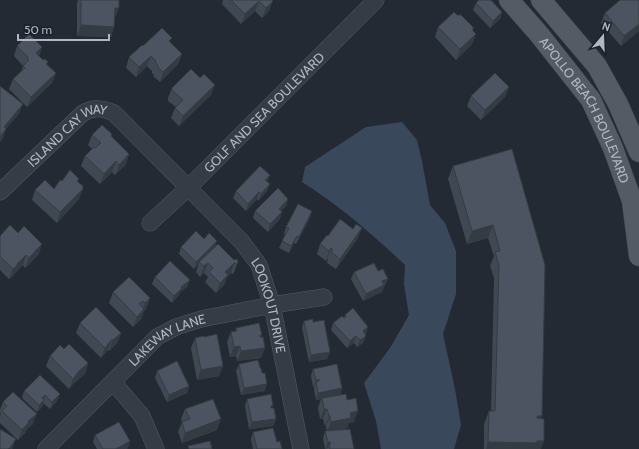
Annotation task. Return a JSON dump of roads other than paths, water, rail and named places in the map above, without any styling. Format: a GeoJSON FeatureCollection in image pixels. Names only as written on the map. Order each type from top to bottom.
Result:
{"type":"FeatureCollection","features":[{"type":"Feature","properties":{"kind":"main road","name":"APOLLO BEACH BOULEVARD"},"geometry":{"type":"LineString","coordinates":[[509,0],[540,35],[591,100],[614,148],[632,201],[639,256]]}},
{"type":"Feature","properties":{"kind":"main road","name":"APOLLO BEACH BOULEVARD"},"geometry":{"type":"LineString","coordinates":[[541,0],[597,66],[618,104],[639,152]]}},
{"type":"Feature","properties":{"kind":"street","name":"GOLF AND SEA BOULEVARD"},"geometry":{"type":"LineString","coordinates":[[150,223],[376,0]]}},
{"type":"Feature","properties":{"kind":"street"},"geometry":{"type":"LineString","coordinates":[[540,35],[559,20]]}},
{"type":"Feature","properties":{"kind":"street","name":"ISLAND CAY WAY"},"geometry":{"type":"LineString","coordinates":[[0,192],[83,113],[89,109],[97,108],[105,109],[114,113],[188,187]]}},
{"type":"Feature","properties":{"kind":"street","name":"LOOKOUT DRIVE"},"geometry":{"type":"LineString","coordinates":[[188,187],[242,242],[259,265],[272,305],[301,449]]}},
{"type":"Feature","properties":{"kind":"street","name":"LAKEWAY LANE"},"geometry":{"type":"LineString","coordinates":[[46,449],[157,338],[176,327],[201,319],[272,305],[324,297]]}},
{"type":"Feature","properties":{"kind":"street"},"geometry":{"type":"LineString","coordinates":[[113,382],[142,416],[156,449]]}},
{"type":"Feature","properties":{"kind":"water"},"geometry":{"type":"Polygon","coordinates":[[[402,122],[417,140],[430,205],[445,223],[456,251],[456,294],[443,334],[461,425],[454,449],[381,449],[376,421],[364,383],[390,348],[409,315],[404,284],[405,265],[355,221],[302,182],[305,167],[366,127],[402,122]]]}}]}
